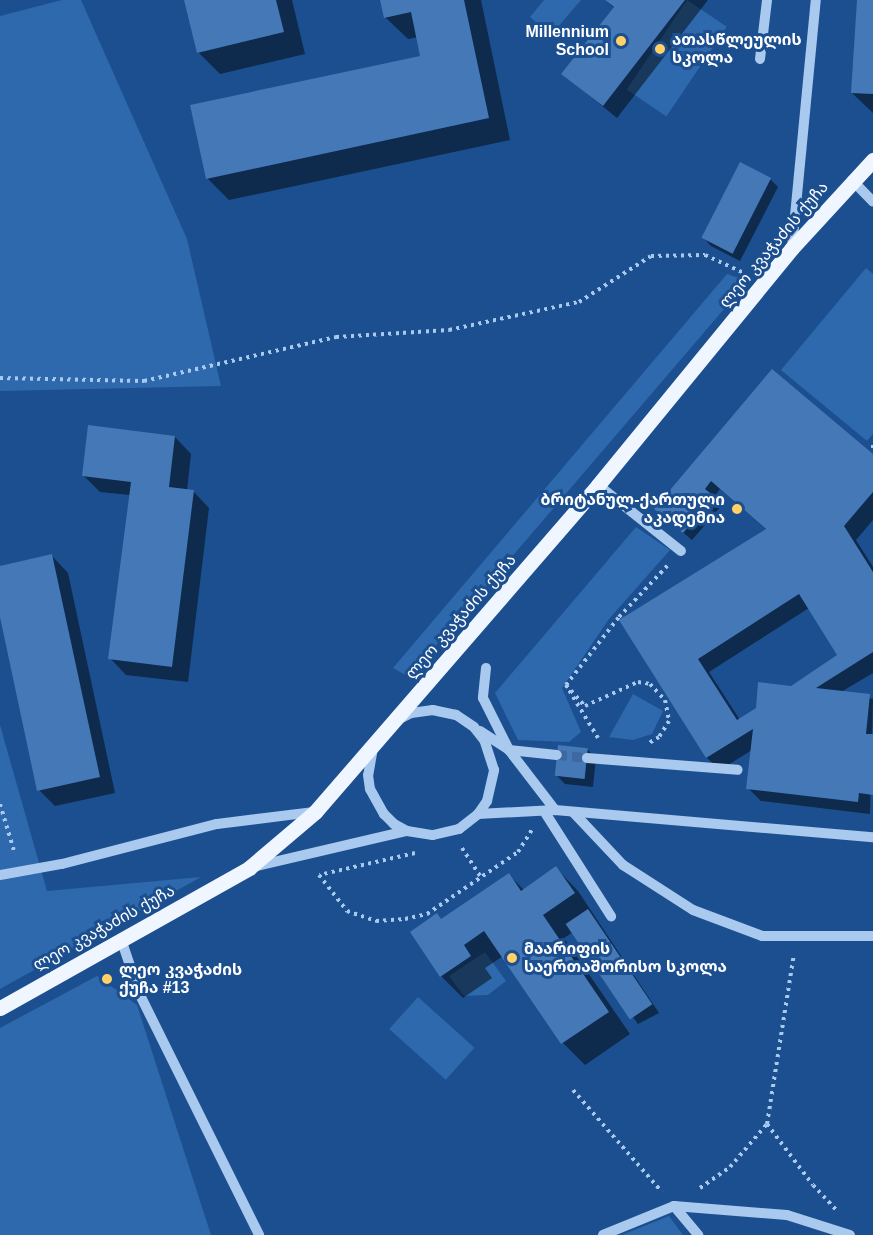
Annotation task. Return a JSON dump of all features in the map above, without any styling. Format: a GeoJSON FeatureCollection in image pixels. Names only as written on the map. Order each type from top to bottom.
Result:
{"type":"FeatureCollection","features":[{"type":"Feature","properties":{"kind":"main road","name":"ლეო კვაჭაძის ქუჩა"},"geometry":{"type":"LineString","coordinates":[[0,1008],[249,868],[315,812],[374,747],[391,724],[598,485],[792,248],[852,180],[873,160]]}},
{"type":"Feature","properties":{"kind":"street"},"geometry":{"type":"LineString","coordinates":[[759,59],[767,0]]}},
{"type":"Feature","properties":{"kind":"street"},"geometry":{"type":"LineString","coordinates":[[792,248],[816,0]]}},
{"type":"Feature","properties":{"kind":"street"},"geometry":{"type":"LineString","coordinates":[[852,180],[873,202]]}},
{"type":"Feature","properties":{"kind":"street"},"geometry":{"type":"LineString","coordinates":[[598,485],[681,551]]}},
{"type":"Feature","properties":{"kind":"street"},"geometry":{"type":"LineString","coordinates":[[486,668],[483,698],[509,750],[549,811],[611,916]]}},
{"type":"Feature","properties":{"kind":"street"},"geometry":{"type":"LineString","coordinates":[[391,724],[411,713],[433,710],[456,715],[509,750],[557,755]]}},
{"type":"Feature","properties":{"kind":"street"},"geometry":{"type":"LineString","coordinates":[[249,868],[407,831],[433,835],[459,829],[478,814],[487,801],[494,770],[491,754],[474,727]]}},
{"type":"Feature","properties":{"kind":"street"},"geometry":{"type":"LineString","coordinates":[[374,747],[368,775],[370,789],[384,814],[407,831]]}},
{"type":"Feature","properties":{"kind":"street"},"geometry":{"type":"LineString","coordinates":[[587,758],[738,770]]}},
{"type":"Feature","properties":{"kind":"street"},"geometry":{"type":"LineString","coordinates":[[0,875],[21,872],[217,824],[315,812]]}},
{"type":"Feature","properties":{"kind":"street"},"geometry":{"type":"LineString","coordinates":[[478,814],[573,812],[873,837]]}},
{"type":"Feature","properties":{"kind":"street"},"geometry":{"type":"LineString","coordinates":[[573,812],[623,865],[693,910],[762,936],[873,936]]}},
{"type":"Feature","properties":{"kind":"street"},"geometry":{"type":"LineString","coordinates":[[121,939],[145,1005],[259,1235]]}},
{"type":"Feature","properties":{"kind":"street"},"geometry":{"type":"LineString","coordinates":[[603,1235],[674,1206],[787,1215],[850,1235]]}},
{"type":"Feature","properties":{"kind":"street"},"geometry":{"type":"LineString","coordinates":[[674,1206],[698,1235]]}},
{"type":"Feature","properties":{"kind":"path"},"geometry":{"type":"LineString","coordinates":[[0,378],[144,381],[336,337],[449,330],[579,302],[651,255],[705,255],[764,283]]}},
{"type":"Feature","properties":{"kind":"path"},"geometry":{"type":"LineString","coordinates":[[566,685],[619,617],[681,551]]}},
{"type":"Feature","properties":{"kind":"path"},"geometry":{"type":"LineString","coordinates":[[566,685],[585,706],[638,682],[650,684],[665,700],[669,721],[659,737],[643,746]]}},
{"type":"Feature","properties":{"kind":"path"},"geometry":{"type":"LineString","coordinates":[[566,685],[596,738],[606,741]]}},
{"type":"Feature","properties":{"kind":"path"},"geometry":{"type":"LineString","coordinates":[[0,804],[21,872]]}},
{"type":"Feature","properties":{"kind":"path"},"geometry":{"type":"LineString","coordinates":[[459,829],[458,843],[481,877]]}},
{"type":"Feature","properties":{"kind":"path"},"geometry":{"type":"LineString","coordinates":[[573,1090],[674,1206],[730,1167],[767,1124],[779,1029],[798,936]]}},
{"type":"Feature","properties":{"kind":"path"},"geometry":{"type":"LineString","coordinates":[[767,1124],[813,1185],[845,1218]]}},
{"type":"Feature","properties":{"kind":"shaded area"},"geometry":{"type":"Polygon","coordinates":[[[62,0],[81,0],[187,239],[221,386],[0,391],[0,16],[62,0]]]}},
{"type":"Feature","properties":{"kind":"shaded area"},"geometry":{"type":"Polygon","coordinates":[[[544,0],[581,0],[551,35],[530,17],[544,0]]]}},
{"type":"Feature","properties":{"kind":"shaded area"},"geometry":{"type":"Polygon","coordinates":[[[687,0],[727,27],[666,116],[627,90],[687,0]]]}},
{"type":"Feature","properties":{"kind":"shaded area"},"geometry":{"type":"Polygon","coordinates":[[[866,268],[873,274],[873,434],[867,441],[781,370],[866,268]]]}},
{"type":"Feature","properties":{"kind":"shaded area"},"geometry":{"type":"Polygon","coordinates":[[[727,274],[748,281],[409,677],[393,668],[727,274]]]}},
{"type":"Feature","properties":{"kind":"shaded area"},"geometry":{"type":"Polygon","coordinates":[[[636,527],[670,550],[609,619],[562,688],[581,732],[569,742],[518,740],[495,693],[636,527]]]}},
{"type":"Feature","properties":{"kind":"shaded area"},"geometry":{"type":"Polygon","coordinates":[[[633,694],[663,711],[652,734],[633,740],[609,737],[633,694]]]}},
{"type":"Feature","properties":{"kind":"shaded area"},"geometry":{"type":"Polygon","coordinates":[[[0,725],[47,891],[201,877],[0,989],[0,725]]]}},
{"type":"Feature","properties":{"kind":"shaded area"},"geometry":{"type":"Polygon","coordinates":[[[485,952],[506,981],[488,995],[464,996],[449,976],[485,952]]]}},
{"type":"Feature","properties":{"kind":"shaded area"},"geometry":{"type":"Polygon","coordinates":[[[97,976],[137,1005],[211,1235],[0,1235],[0,1028],[97,976]]]}},
{"type":"Feature","properties":{"kind":"shaded area"},"geometry":{"type":"Polygon","coordinates":[[[418,997],[474,1048],[446,1080],[389,1029],[418,997]]]}},
{"type":"Feature","properties":{"kind":"shaded area"},"geometry":{"type":"Polygon","coordinates":[[[669,1216],[683,1235],[622,1235],[669,1216]]]}},
{"type":"Feature","properties":{"kind":"building"},"geometry":{"type":"Polygon","coordinates":[[[184,0],[276,0],[284,32],[197,53],[184,0]]]}},
{"type":"Feature","properties":{"kind":"building"},"geometry":{"type":"Polygon","coordinates":[[[380,0],[464,0],[489,118],[206,179],[190,105],[420,56],[411,12],[384,18],[380,0]]]}},
{"type":"Feature","properties":{"kind":"building","name":"Millennium School"},"geometry":{"type":"Polygon","coordinates":[[[605,0],[685,0],[603,106],[561,74],[614,7],[605,0]]]}},
{"type":"Feature","properties":{"kind":"building"},"geometry":{"type":"Polygon","coordinates":[[[857,0],[873,0],[873,94],[851,93],[857,0]]]}},
{"type":"Feature","properties":{"kind":"building"},"geometry":{"type":"Polygon","coordinates":[[[740,162],[771,178],[733,254],[701,238],[740,162]]]}},
{"type":"Feature","properties":{"kind":"building"},"geometry":{"type":"Polygon","coordinates":[[[772,369],[873,454],[873,492],[844,526],[873,572],[873,652],[816,688],[870,694],[866,734],[873,734],[873,795],[859,793],[858,802],[746,789],[753,729],[706,758],[619,620],[766,529],[711,481],[705,489],[714,496],[683,533],[654,509],[772,369]],[[799,594],[698,659],[737,720],[756,708],[758,682],[791,686],[837,655],[799,594]]]}},
{"type":"Feature","properties":{"kind":"building"},"geometry":{"type":"Polygon","coordinates":[[[88,425],[175,436],[169,487],[194,490],[172,667],[108,659],[131,482],[82,476],[88,425]]]}},
{"type":"Feature","properties":{"kind":"building"},"geometry":{"type":"Polygon","coordinates":[[[52,554],[100,777],[37,791],[0,617],[0,566],[52,554]]]}},
{"type":"Feature","properties":{"kind":"building"},"geometry":{"type":"Polygon","coordinates":[[[558,745],[588,748],[585,779],[555,776],[558,745]]]}},
{"type":"Feature","properties":{"kind":"building"},"geometry":{"type":"Polygon","coordinates":[[[556,866],[575,893],[543,915],[609,1012],[561,1044],[484,931],[464,945],[471,956],[440,977],[410,932],[437,913],[441,919],[509,873],[521,891],[556,866]]]}},
{"type":"Feature","properties":{"kind":"building"},"geometry":{"type":"Polygon","coordinates":[[[588,909],[652,1004],[630,1019],[566,924],[588,909]]]}},
{"type":"Feature","properties":{"kind":"tunnel"},"geometry":{"type":"LineString","coordinates":[[557,755],[587,758]]}},
{"type":"Feature","properties":{"kind":"place","name":"Millennium School"},"geometry":{"type":"Point","coordinates":[621,41]}},
{"type":"Feature","properties":{"kind":"place","name":"ათასწლეულის სკოლა"},"geometry":{"type":"Point","coordinates":[660,49]}},
{"type":"Feature","properties":{"kind":"place","name":"ბრიტანულ-ქართული აკადემია"},"geometry":{"type":"Point","coordinates":[737,509]}},
{"type":"Feature","properties":{"kind":"place","name":"მაარიფის საერთაშორისო სკოლა"},"geometry":{"type":"Point","coordinates":[512,958]}},
{"type":"Feature","properties":{"kind":"place","name":"ლეო კვაჭაძის ქუჩა #13"},"geometry":{"type":"Point","coordinates":[107,979]}}]}
